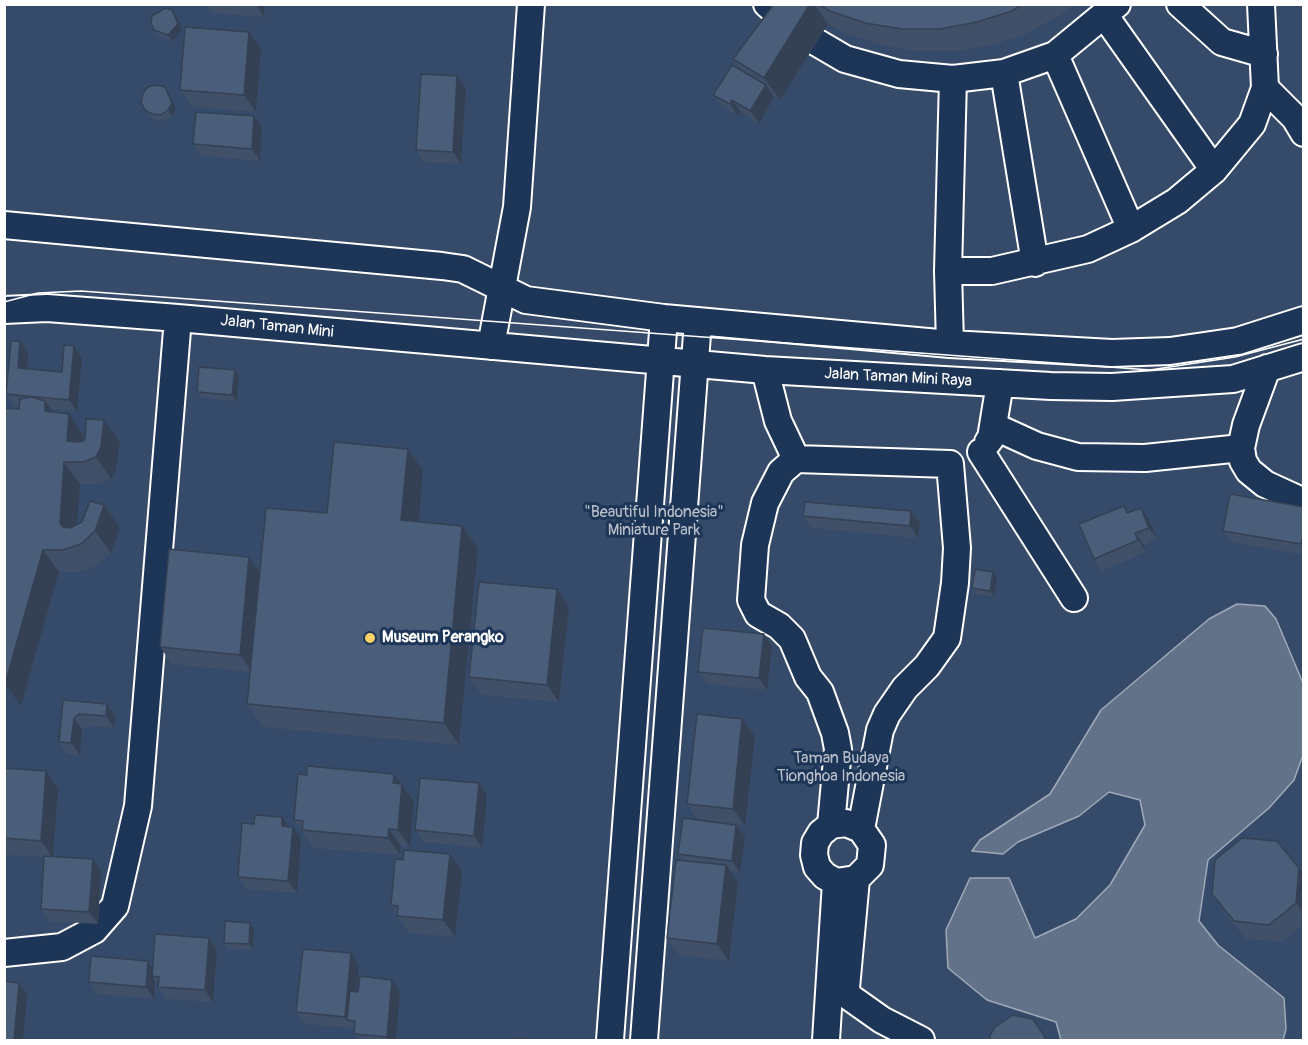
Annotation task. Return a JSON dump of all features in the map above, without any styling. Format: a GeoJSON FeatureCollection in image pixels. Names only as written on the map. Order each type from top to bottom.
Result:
{"type":"FeatureCollection","features":[{"type":"Feature","properties":{"kind":"lane"},"geometry":{"type":"LineString","coordinates":[[491,346],[499,289],[517,207],[531,4]]}},
{"type":"Feature","properties":{"kind":"lane"},"geometry":{"type":"LineString","coordinates":[[766,4],[791,25]]}},
{"type":"Feature","properties":{"kind":"lane"},"geometry":{"type":"LineString","coordinates":[[1180,4],[1222,42],[1264,54]]}},
{"type":"Feature","properties":{"kind":"lane"},"geometry":{"type":"LineString","coordinates":[[948,271],[992,272],[1088,249],[1131,229],[1177,201],[1214,170],[1252,124],[1265,88],[1261,4]]}},
{"type":"Feature","properties":{"kind":"lane"},"geometry":{"type":"LineString","coordinates":[[816,42],[845,59],[899,74],[953,79],[1004,73],[1055,55],[1111,10],[1214,170]]}},
{"type":"Feature","properties":{"kind":"lane"},"geometry":{"type":"LineString","coordinates":[[1055,55],[1131,229]]}},
{"type":"Feature","properties":{"kind":"lane"},"geometry":{"type":"LineString","coordinates":[[1004,73],[1035,263]]}},
{"type":"Feature","properties":{"kind":"lane"},"geometry":{"type":"LineString","coordinates":[[950,344],[948,271],[953,79]]}},
{"type":"Feature","properties":{"kind":"lane"},"geometry":{"type":"LineString","coordinates":[[1265,88],[1294,118],[1304,133]]}},
{"type":"Feature","properties":{"kind":"lane"},"geometry":{"type":"LineString","coordinates":[[4,225],[442,266],[463,269],[499,289],[526,300],[664,318],[950,344],[1112,353],[1170,351],[1238,341],[1304,320]]}},
{"type":"Feature","properties":{"kind":"lane","name":"Jalan Taman Mini"},"geometry":{"type":"LineString","coordinates":[[4,310],[47,308],[491,346]]}},
{"type":"Feature","properties":{"kind":"lane"},"geometry":{"type":"LineString","coordinates":[[4,953],[62,947],[94,930],[115,906],[138,806],[178,318]]}},
{"type":"Feature","properties":{"kind":"lane"},"geometry":{"type":"LineString","coordinates":[[610,1041],[664,318]]}},
{"type":"Feature","properties":{"kind":"lane"},"geometry":{"type":"LineString","coordinates":[[644,1041],[698,321]]}},
{"type":"Feature","properties":{"kind":"lane","name":"Jalan Taman Mini Raya"},"geometry":{"type":"LineString","coordinates":[[491,346],[765,370],[1112,387],[1233,379],[1304,357]]}},
{"type":"Feature","properties":{"kind":"lane"},"geometry":{"type":"LineString","coordinates":[[1267,368],[1246,425],[1241,448],[1243,461],[1249,471],[1283,495],[1304,502]]}},
{"type":"Feature","properties":{"kind":"lane"},"geometry":{"type":"LineString","coordinates":[[765,370],[778,421],[796,459]]}},
{"type":"Feature","properties":{"kind":"lane"},"geometry":{"type":"LineString","coordinates":[[831,825],[838,749],[831,722],[820,692],[808,677],[792,639],[779,626],[758,614],[752,600],[755,545],[765,503],[781,472],[796,459],[950,464],[981,452],[991,438],[1000,383]]}},
{"type":"Feature","properties":{"kind":"lane"},"geometry":{"type":"LineString","coordinates":[[993,426],[1037,446],[1078,457],[1145,458],[1241,448]]}},
{"type":"Feature","properties":{"kind":"lane"},"geometry":{"type":"LineString","coordinates":[[981,452],[1074,598]]}},
{"type":"Feature","properties":{"kind":"lane"},"geometry":{"type":"LineString","coordinates":[[861,829],[880,730],[887,714],[905,688],[927,666],[947,638],[955,583],[957,548],[950,464]]}},
{"type":"Feature","properties":{"kind":"lane"},"geometry":{"type":"LineString","coordinates":[[846,823],[861,829],[872,845],[873,855],[865,873],[846,880],[821,872],[814,855],[815,843],[821,833],[831,825],[846,823]]}},
{"type":"Feature","properties":{"kind":"lane"},"geometry":{"type":"LineString","coordinates":[[826,1041],[846,880]]}},
{"type":"Feature","properties":{"kind":"lane"},"geometry":{"type":"LineString","coordinates":[[846,880],[846,988],[848,996],[882,1020],[921,1041]]}},
{"type":"Feature","properties":{"kind":"green space","name":"\"Beautiful Indonesia\" Miniature Park"},"geometry":{"type":"Polygon","coordinates":[[[5,5],[1303,5],[1303,1040],[5,1040],[5,5]]]}},
{"type":"Feature","properties":{"kind":"shaded area"},"geometry":{"type":"Polygon","coordinates":[[[1237,604],[1265,606],[1276,619],[1303,683],[1303,755],[1294,780],[1269,808],[1208,860],[1199,921],[1218,945],[1284,998],[1286,1029],[1283,1040],[1061,1040],[1056,1022],[987,1000],[948,968],[946,930],[970,878],[1009,878],[1035,938],[1076,919],[1110,885],[1145,825],[1140,800],[1109,792],[1079,816],[1018,842],[1003,854],[972,851],[980,840],[1050,794],[1101,710],[1209,619],[1237,604]]]}},
{"type":"Feature","properties":{"kind":"building"},"geometry":{"type":"Polygon","coordinates":[[[774,4],[810,4],[764,78],[733,59],[774,4]]]}},
{"type":"Feature","properties":{"kind":"building"},"geometry":{"type":"Polygon","coordinates":[[[818,4],[1023,4],[1012,11],[977,22],[940,29],[902,29],[865,23],[830,11],[818,4]]]}},
{"type":"Feature","properties":{"kind":"building"},"geometry":{"type":"Polygon","coordinates":[[[165,8],[172,10],[178,24],[168,35],[154,30],[151,23],[152,16],[165,8]]]}},
{"type":"Feature","properties":{"kind":"building"},"geometry":{"type":"Polygon","coordinates":[[[185,27],[249,32],[244,95],[180,90],[185,27]]]}},
{"type":"Feature","properties":{"kind":"building"},"geometry":{"type":"Polygon","coordinates":[[[732,65],[766,85],[750,111],[732,100],[730,104],[713,95],[732,65]]]}},
{"type":"Feature","properties":{"kind":"building"},"geometry":{"type":"Polygon","coordinates":[[[421,74],[457,76],[453,152],[416,150],[421,74]]]}},
{"type":"Feature","properties":{"kind":"building"},"geometry":{"type":"Polygon","coordinates":[[[157,85],[165,87],[172,103],[161,115],[145,110],[141,102],[143,93],[148,87],[157,85]]]}},
{"type":"Feature","properties":{"kind":"building"},"geometry":{"type":"Polygon","coordinates":[[[196,112],[254,116],[252,149],[193,144],[196,112]]]}},
{"type":"Feature","properties":{"kind":"building"},"geometry":{"type":"Polygon","coordinates":[[[11,341],[20,341],[18,368],[62,372],[64,345],[74,346],[69,400],[6,394],[11,341]]]}},
{"type":"Feature","properties":{"kind":"building"},"geometry":{"type":"Polygon","coordinates":[[[199,367],[235,370],[232,395],[197,392],[199,367]]]}},
{"type":"Feature","properties":{"kind":"building"},"geometry":{"type":"Polygon","coordinates":[[[32,397],[45,401],[45,411],[69,414],[67,441],[85,440],[86,419],[104,420],[101,447],[96,457],[83,462],[64,462],[60,523],[63,527],[70,528],[82,522],[90,501],[104,505],[95,531],[81,544],[63,550],[43,550],[5,684],[4,408],[19,409],[20,399],[32,397]]]}},
{"type":"Feature","properties":{"kind":"building","name":"Museum Perangko"},"geometry":{"type":"Polygon","coordinates":[[[334,442],[408,449],[401,520],[462,526],[444,723],[247,704],[266,508],[327,513],[334,442]]]}},
{"type":"Feature","properties":{"kind":"building"},"geometry":{"type":"Polygon","coordinates":[[[1230,494],[1304,507],[1304,532],[1301,544],[1223,531],[1230,494]]]}},
{"type":"Feature","properties":{"kind":"building"},"geometry":{"type":"Polygon","coordinates":[[[805,502],[911,511],[910,526],[803,516],[805,502]]]}},
{"type":"Feature","properties":{"kind":"building"},"geometry":{"type":"Polygon","coordinates":[[[1124,506],[1127,513],[1141,508],[1149,528],[1135,533],[1138,540],[1094,559],[1079,524],[1124,506]]]}},
{"type":"Feature","properties":{"kind":"building"},"geometry":{"type":"Polygon","coordinates":[[[169,549],[249,557],[240,655],[160,647],[169,549]]]}},
{"type":"Feature","properties":{"kind":"building"},"geometry":{"type":"Polygon","coordinates":[[[975,569],[993,572],[990,591],[972,588],[975,569]]]}},
{"type":"Feature","properties":{"kind":"building","name":"Museum Perangko"},"geometry":{"type":"Polygon","coordinates":[[[479,582],[557,589],[547,685],[469,677],[479,582]]]}},
{"type":"Feature","properties":{"kind":"building"},"geometry":{"type":"Polygon","coordinates":[[[703,628],[764,634],[759,678],[698,672],[703,628]]]}},
{"type":"Feature","properties":{"kind":"building"},"geometry":{"type":"Polygon","coordinates":[[[63,700],[107,704],[106,716],[79,714],[74,718],[71,743],[59,742],[63,700]]]}},
{"type":"Feature","properties":{"kind":"building"},"geometry":{"type":"Polygon","coordinates":[[[697,714],[742,719],[733,809],[687,804],[697,714]]]}},
{"type":"Feature","properties":{"kind":"building"},"geometry":{"type":"Polygon","coordinates":[[[307,766],[394,774],[393,783],[402,784],[398,830],[389,829],[388,838],[302,830],[303,821],[294,820],[298,774],[307,775],[307,766]]]}},
{"type":"Feature","properties":{"kind":"building"},"geometry":{"type":"Polygon","coordinates":[[[4,768],[46,771],[41,841],[4,838],[4,768]]]}},
{"type":"Feature","properties":{"kind":"building"},"geometry":{"type":"Polygon","coordinates":[[[420,778],[479,783],[474,836],[415,830],[420,778]]]}},
{"type":"Feature","properties":{"kind":"building"},"geometry":{"type":"Polygon","coordinates":[[[255,815],[282,817],[282,826],[293,827],[288,881],[238,877],[242,823],[254,824],[255,815]]]}},
{"type":"Feature","properties":{"kind":"building"},"geometry":{"type":"Polygon","coordinates":[[[683,818],[736,825],[732,861],[678,854],[683,818]]]}},
{"type":"Feature","properties":{"kind":"building"},"geometry":{"type":"Polygon","coordinates":[[[1242,838],[1277,841],[1299,868],[1296,903],[1269,925],[1234,921],[1212,894],[1215,860],[1242,838]]]}},
{"type":"Feature","properties":{"kind":"building"},"geometry":{"type":"Polygon","coordinates":[[[404,850],[450,854],[443,920],[397,916],[398,906],[391,905],[395,859],[403,860],[404,850]]]}},
{"type":"Feature","properties":{"kind":"building"},"geometry":{"type":"Polygon","coordinates":[[[44,856],[93,859],[89,912],[41,909],[44,856]]]}},
{"type":"Feature","properties":{"kind":"building"},"geometry":{"type":"Polygon","coordinates":[[[676,860],[726,865],[717,944],[667,938],[676,860]]]}},
{"type":"Feature","properties":{"kind":"building"},"geometry":{"type":"Polygon","coordinates":[[[225,921],[250,923],[249,944],[224,943],[225,921]]]}},
{"type":"Feature","properties":{"kind":"building"},"geometry":{"type":"Polygon","coordinates":[[[155,934],[209,938],[205,990],[158,987],[159,977],[152,976],[155,934]]]}},
{"type":"Feature","properties":{"kind":"building"},"geometry":{"type":"Polygon","coordinates":[[[303,949],[351,953],[345,1017],[296,1012],[303,949]]]}},
{"type":"Feature","properties":{"kind":"building"},"geometry":{"type":"Polygon","coordinates":[[[91,956],[148,961],[146,987],[89,982],[91,956]]]}},
{"type":"Feature","properties":{"kind":"building"},"geometry":{"type":"Polygon","coordinates":[[[360,976],[392,980],[387,1037],[354,1034],[355,1021],[347,1020],[350,991],[358,992],[360,976]]]}},
{"type":"Feature","properties":{"kind":"building"},"geometry":{"type":"Polygon","coordinates":[[[4,981],[19,983],[14,1041],[4,1041],[4,981]]]}},
{"type":"Feature","properties":{"kind":"building"},"geometry":{"type":"Polygon","coordinates":[[[1013,1015],[1033,1019],[1045,1037],[1045,1041],[990,1041],[995,1027],[1013,1015]]]}},
{"type":"Feature","properties":{"kind":"building"},"geometry":{"type":"Polygon","coordinates":[[[514,1038],[538,1040],[538,1041],[514,1041],[514,1038]]]}},
{"type":"Feature","properties":{"kind":"tram line"},"geometry":{"type":"LineString","coordinates":[[4,302],[38,293],[81,291],[1150,370],[1235,357],[1304,339]]}},
{"type":"Feature","properties":{"kind":"place","name":"Museum Perangko"},"geometry":{"type":"Point","coordinates":[370,638]}},
{"type":"Feature","properties":{"kind":"park label","name":"Taman Budaya Tionghoa Indonesia"},"geometry":{"type":"Point","coordinates":[841,768]}}]}
